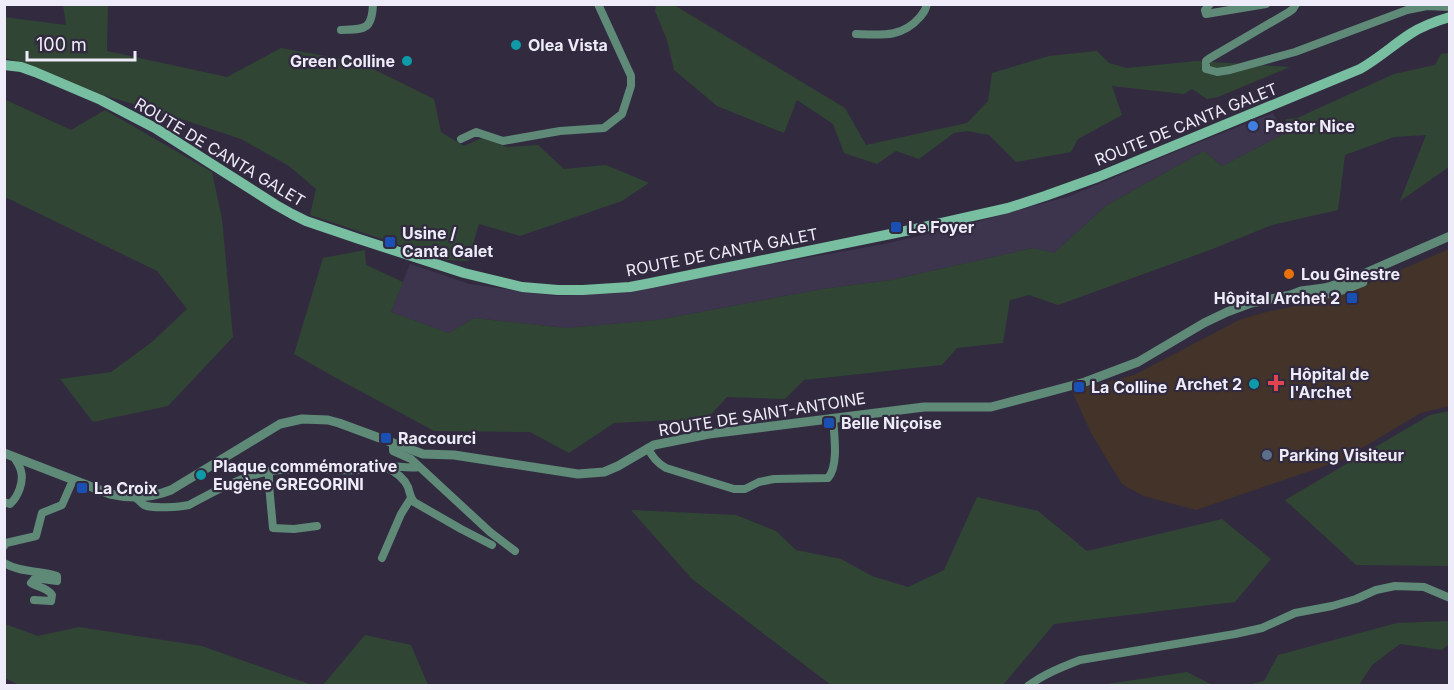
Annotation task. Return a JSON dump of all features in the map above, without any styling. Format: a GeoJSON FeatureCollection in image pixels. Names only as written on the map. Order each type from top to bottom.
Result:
{"type":"FeatureCollection","features":[{"type":"Feature","properties":{"kind":"main road","name":"ROUTE DE CANTA GALET"},"geometry":{"type":"LineString","coordinates":[[4,65],[35,72],[130,114],[181,144],[276,206],[306,220],[474,276],[522,287],[574,290],[630,287],[1008,208],[1098,177],[1360,69],[1417,30],[1449,17]]}},
{"type":"Feature","properties":{"kind":"street"},"geometry":{"type":"LineString","coordinates":[[341,30],[358,30],[368,26],[372,17],[373,4]]}},
{"type":"Feature","properties":{"kind":"street"},"geometry":{"type":"LineString","coordinates":[[461,138],[476,132],[503,141],[560,131],[604,128],[622,114],[631,86],[631,76],[598,4]]}},
{"type":"Feature","properties":{"kind":"street"},"geometry":{"type":"LineString","coordinates":[[856,34],[897,33],[915,23],[925,11],[927,4]]}},
{"type":"Feature","properties":{"kind":"street"},"geometry":{"type":"LineString","coordinates":[[1210,4],[1204,10],[1206,14],[1266,4]]}},
{"type":"Feature","properties":{"kind":"street"},"geometry":{"type":"LineString","coordinates":[[1296,4],[1289,12],[1210,58],[1206,61],[1206,69],[1217,72],[1230,70],[1295,52],[1407,10],[1427,6],[1449,7]]}},
{"type":"Feature","properties":{"kind":"street","name":"ROUTE DE SAINT-ANTOINE"},"geometry":{"type":"LineString","coordinates":[[1323,292],[1449,236]]}},
{"type":"Feature","properties":{"kind":"street","name":"ROUTE DE SAINT-ANTOINE"},"geometry":{"type":"LineString","coordinates":[[4,453],[110,494],[136,498],[171,490],[280,424],[308,419],[339,423],[423,454],[454,455],[586,474],[604,472],[661,443],[709,434],[924,407],[991,407],[1039,395],[1085,382],[1138,362],[1204,323],[1251,303],[1291,296],[1301,291],[1335,293],[1449,242]]}},
{"type":"Feature","properties":{"kind":"street"},"geometry":{"type":"LineString","coordinates":[[648,448],[659,464],[666,468],[734,489],[745,489],[759,482],[774,479],[823,479],[832,474],[834,466],[833,418]]}},
{"type":"Feature","properties":{"kind":"street"},"geometry":{"type":"LineString","coordinates":[[393,444],[393,451],[411,459],[490,532],[515,551]]}},
{"type":"Feature","properties":{"kind":"street"},"geometry":{"type":"LineString","coordinates":[[4,502],[10,504],[16,499],[21,483],[22,473],[14,457]]}},
{"type":"Feature","properties":{"kind":"street"},"geometry":{"type":"LineString","coordinates":[[136,498],[144,505],[181,507],[238,481],[269,471],[360,470],[380,466],[419,467]]}},
{"type":"Feature","properties":{"kind":"street"},"geometry":{"type":"LineString","coordinates":[[380,466],[398,475],[408,485],[414,502],[492,545]]}},
{"type":"Feature","properties":{"kind":"street"},"geometry":{"type":"LineString","coordinates":[[269,471],[273,528],[294,529],[317,526]]}},
{"type":"Feature","properties":{"kind":"street"},"geometry":{"type":"LineString","coordinates":[[4,546],[6,543],[36,536],[42,513],[62,505],[73,480]]}},
{"type":"Feature","properties":{"kind":"street"},"geometry":{"type":"LineString","coordinates":[[382,558],[401,514],[411,498]]}},
{"type":"Feature","properties":{"kind":"street"},"geometry":{"type":"LineString","coordinates":[[4,563],[13,568],[57,576],[57,581],[35,578],[31,583],[50,592],[52,596],[51,601],[34,600]]}},
{"type":"Feature","properties":{"kind":"street"},"geometry":{"type":"LineString","coordinates":[[1028,686],[1035,680],[1080,660],[1262,628],[1295,613],[1332,606],[1376,590],[1395,586],[1424,587],[1449,598]]}},
{"type":"Feature","properties":{"kind":"shaded area"},"geometry":{"type":"Polygon","coordinates":[[[1273,113],[1284,134],[1222,166],[1204,151],[1107,205],[1054,253],[1033,248],[891,280],[822,289],[657,320],[566,328],[474,318],[449,333],[391,312],[410,264],[469,284],[555,296],[618,293],[885,244],[976,222],[1070,196],[1273,113]]]}},
{"type":"Feature","properties":{"kind":"shaded area","name":"Hôpital de l'Archet"},"geometry":{"type":"Polygon","coordinates":[[[1449,249],[1449,406],[1421,413],[1342,460],[1196,510],[1143,496],[1122,484],[1091,433],[1072,391],[1134,375],[1239,320],[1337,297],[1449,249]]]}},
{"type":"Feature","properties":{"kind":"green space"},"geometry":{"type":"Polygon","coordinates":[[[63,5],[108,5],[107,51],[227,77],[281,48],[359,62],[434,99],[441,132],[464,146],[484,137],[506,147],[538,145],[564,169],[606,165],[649,183],[622,201],[520,236],[479,224],[468,261],[445,260],[310,215],[316,189],[289,166],[241,139],[99,94],[5,58],[4,17],[66,25],[63,5]]]}},
{"type":"Feature","properties":{"kind":"green space"},"geometry":{"type":"Polygon","coordinates":[[[656,5],[674,5],[845,108],[866,145],[967,123],[988,101],[992,73],[1049,56],[1097,51],[1109,63],[1127,68],[1197,61],[1290,67],[1218,97],[1207,99],[1192,89],[1184,94],[1112,86],[1122,115],[1078,139],[1071,152],[1016,162],[989,135],[967,131],[954,133],[919,159],[896,151],[877,164],[844,153],[833,124],[797,100],[784,133],[717,106],[674,70],[667,40],[655,11],[656,5]]]}},
{"type":"Feature","properties":{"kind":"green space"},"geometry":{"type":"Polygon","coordinates":[[[1449,53],[1449,167],[1400,201],[1426,135],[1394,137],[1345,155],[1338,210],[1272,225],[1058,305],[1029,295],[1010,300],[1003,343],[957,348],[942,365],[804,380],[785,399],[727,397],[704,422],[672,420],[614,423],[569,453],[530,432],[434,431],[294,354],[323,258],[365,250],[366,265],[403,282],[391,312],[449,333],[474,318],[566,328],[657,320],[822,289],[891,280],[1033,248],[1054,253],[1107,205],[1204,151],[1222,166],[1284,134],[1286,119],[1297,118],[1394,74],[1435,65],[1441,54],[1449,53]]]}},
{"type":"Feature","properties":{"kind":"green space"},"geometry":{"type":"Polygon","coordinates":[[[4,99],[71,130],[105,110],[212,172],[222,219],[233,337],[168,406],[93,422],[60,379],[111,372],[152,342],[187,309],[157,271],[5,197],[4,99]]]}},
{"type":"Feature","properties":{"kind":"green space"},"geometry":{"type":"Polygon","coordinates":[[[1449,411],[1449,566],[1356,565],[1285,500],[1430,415],[1449,411]]]}},
{"type":"Feature","properties":{"kind":"green space"},"geometry":{"type":"Polygon","coordinates":[[[977,497],[1038,511],[1087,551],[1222,519],[1271,559],[1235,602],[1054,624],[1003,685],[831,685],[692,579],[631,510],[736,515],[776,531],[796,550],[841,559],[872,576],[908,587],[944,570],[977,497]]]}},
{"type":"Feature","properties":{"kind":"green space"},"geometry":{"type":"Polygon","coordinates":[[[1449,621],[1449,644],[1442,650],[1400,644],[1372,665],[1359,685],[1248,685],[1264,681],[1278,655],[1397,623],[1449,621]]]}},
{"type":"Feature","properties":{"kind":"green space"},"geometry":{"type":"Polygon","coordinates":[[[5,624],[38,636],[79,627],[202,646],[312,685],[19,685],[5,678],[5,624]]]}},
{"type":"Feature","properties":{"kind":"green space"},"geometry":{"type":"Polygon","coordinates":[[[365,635],[411,645],[428,685],[323,685],[365,635]]]}},
{"type":"Feature","properties":{"kind":"green space"},"geometry":{"type":"Polygon","coordinates":[[[1187,672],[1212,685],[1100,685],[1187,672]]]}},
{"type":"Feature","properties":{"kind":"place","name":"Olea Vista"},"geometry":{"type":"Point","coordinates":[516,45]}},
{"type":"Feature","properties":{"kind":"place","name":"Green Colline"},"geometry":{"type":"Point","coordinates":[407,61]}},
{"type":"Feature","properties":{"kind":"place","name":"Pastor Nice"},"geometry":{"type":"Point","coordinates":[1253,126]}},
{"type":"Feature","properties":{"kind":"place","name":"Le Foyer"},"geometry":{"type":"Point","coordinates":[896,227]}},
{"type":"Feature","properties":{"kind":"place","name":"Usine / Canta Galet"},"geometry":{"type":"Point","coordinates":[390,242]}},
{"type":"Feature","properties":{"kind":"place","name":"Lou Ginestre"},"geometry":{"type":"Point","coordinates":[1289,274]}},
{"type":"Feature","properties":{"kind":"place","name":"Hôpital Archet 2"},"geometry":{"type":"Point","coordinates":[1352,298]}},
{"type":"Feature","properties":{"kind":"place","name":"Hôpital de l'Archet"},"geometry":{"type":"Point","coordinates":[1276,383]}},
{"type":"Feature","properties":{"kind":"place","name":"Archet 2"},"geometry":{"type":"Point","coordinates":[1254,384]}},
{"type":"Feature","properties":{"kind":"place","name":"La Colline"},"geometry":{"type":"Point","coordinates":[1079,387]}},
{"type":"Feature","properties":{"kind":"place","name":"Belle Niçoise"},"geometry":{"type":"Point","coordinates":[829,423]}},
{"type":"Feature","properties":{"kind":"place","name":"Raccourci"},"geometry":{"type":"Point","coordinates":[386,438]}},
{"type":"Feature","properties":{"kind":"place","name":"Parking Visiteur"},"geometry":{"type":"Point","coordinates":[1267,455]}},
{"type":"Feature","properties":{"kind":"place","name":"Plaque commémorative Eugène GREGORINI"},"geometry":{"type":"Point","coordinates":[201,475]}},
{"type":"Feature","properties":{"kind":"place","name":"La Croix"},"geometry":{"type":"Point","coordinates":[82,488]}}]}
